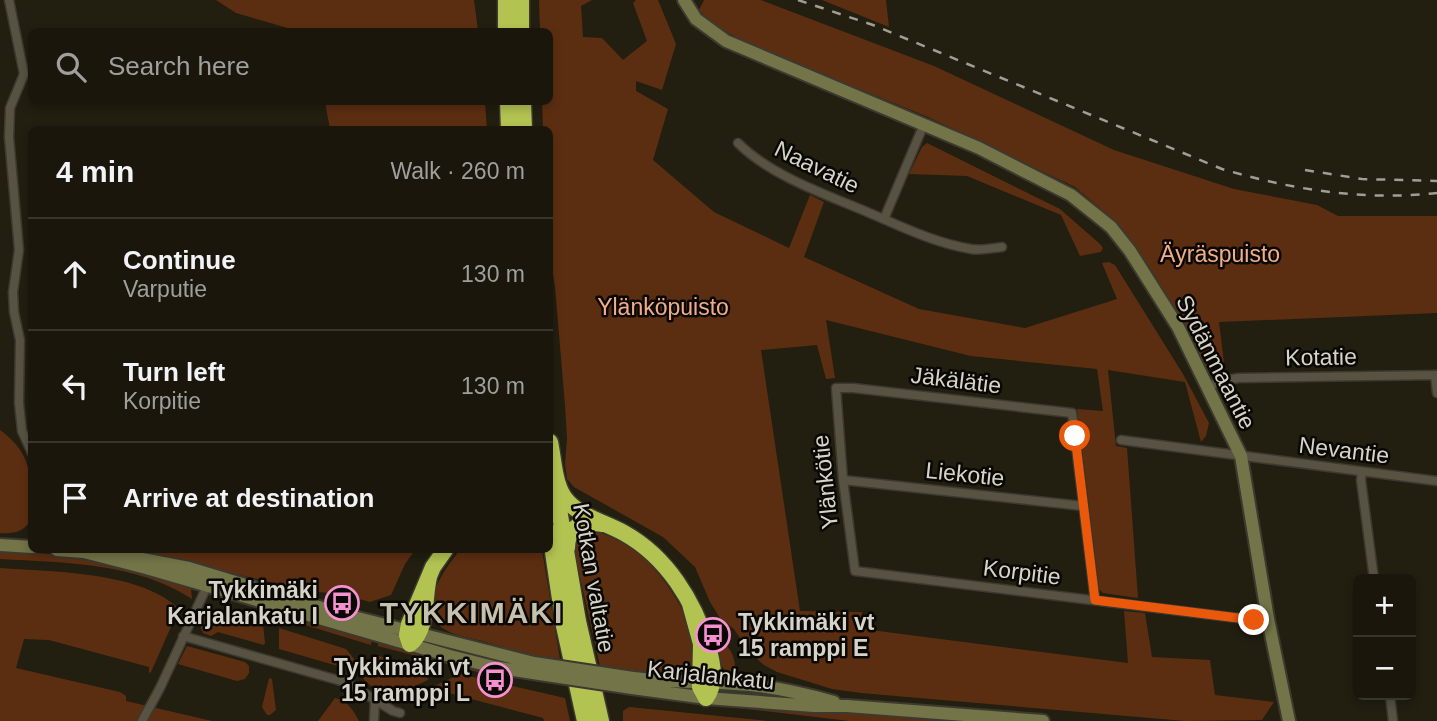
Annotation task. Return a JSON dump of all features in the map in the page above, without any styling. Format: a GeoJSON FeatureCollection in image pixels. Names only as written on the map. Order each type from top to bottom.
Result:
{"type":"FeatureCollection","features":[{"type":"Feature","properties":{"kind":"highway"},"geometry":{"type":"LineString","coordinates":[[506,0],[506,28]]}},
{"type":"Feature","properties":{"kind":"highway"},"geometry":{"type":"LineString","coordinates":[[521,0],[521,28]]}},
{"type":"Feature","properties":{"kind":"highway"},"geometry":{"type":"LineString","coordinates":[[508,105],[509,126]]}},
{"type":"Feature","properties":{"kind":"highway"},"geometry":{"type":"LineString","coordinates":[[523,105],[524,126]]}},
{"type":"Feature","properties":{"kind":"highway"},"geometry":{"type":"LineString","coordinates":[[553,457],[559,486],[565,499],[578,510],[633,539],[672,575],[690,604],[701,644],[706,688]]}},
{"type":"Feature","properties":{"kind":"highway","name":"Kotkan valtatie"},"geometry":{"type":"LineString","coordinates":[[553,469],[561,568],[585,721]]}},
{"type":"Feature","properties":{"kind":"highway"},"geometry":{"type":"LineString","coordinates":[[561,568],[568,538],[574,528],[589,522],[611,526]]}},
{"type":"Feature","properties":{"kind":"highway","name":"Kotkan valtatie"},"geometry":{"type":"LineString","coordinates":[[553,542],[601,721]]}},
{"type":"Feature","properties":{"kind":"highway"},"geometry":{"type":"LineString","coordinates":[[412,636],[429,577],[443,553]]}},
{"type":"Feature","properties":{"kind":"highway"},"geometry":{"type":"LineString","coordinates":[[551,553],[561,568]]}},
{"type":"Feature","properties":{"kind":"main road","name":"Sydänmaantie"},"geometry":{"type":"LineString","coordinates":[[684,0],[696,19],[726,41],[990,153],[1071,195],[1111,227],[1178,327],[1241,456],[1268,619],[1289,721]]}},
{"type":"Feature","properties":{"kind":"main road"},"geometry":{"type":"LineString","coordinates":[[0,545],[28,547]]}},
{"type":"Feature","properties":{"kind":"main road","name":"Karjalankatu"},"geometry":{"type":"LineString","coordinates":[[88,553],[209,580],[412,636],[494,667],[534,668],[633,683],[706,688],[814,706],[848,706],[1044,721]]}},
{"type":"Feature","properties":{"kind":"street"},"geometry":{"type":"LineString","coordinates":[[9,0],[24,74],[10,108],[9,137],[19,250],[13,312],[20,340],[19,403],[22,431],[28,444]]}},
{"type":"Feature","properties":{"kind":"street"},"geometry":{"type":"LineString","coordinates":[[884,219],[924,124]]}},
{"type":"Feature","properties":{"kind":"street","name":"Naavatie"},"geometry":{"type":"LineString","coordinates":[[738,143],[751,156],[772,168],[824,194],[884,219],[968,249],[1002,247]]}},
{"type":"Feature","properties":{"kind":"street"},"geometry":{"type":"LineString","coordinates":[[1436,375],[1437,393]]}},
{"type":"Feature","properties":{"kind":"street","name":"Kotatie"},"geometry":{"type":"LineString","coordinates":[[1209,387],[1217,382],[1237,378],[1436,375]]}},
{"type":"Feature","properties":{"kind":"street","name":"Jäkälätie"},"geometry":{"type":"LineString","coordinates":[[836,388],[1072,413],[1083,506]]}},
{"type":"Feature","properties":{"kind":"street","name":"Ylänkötie"},"geometry":{"type":"LineString","coordinates":[[836,388],[843,480],[855,571]]}},
{"type":"Feature","properties":{"kind":"street","name":"Nevantie"},"geometry":{"type":"LineString","coordinates":[[1121,440],[1437,481]]}},
{"type":"Feature","properties":{"kind":"street"},"geometry":{"type":"LineString","coordinates":[[1362,472],[1373,574]]}},
{"type":"Feature","properties":{"kind":"street","name":"Liekotie"},"geometry":{"type":"LineString","coordinates":[[843,480],[1083,506]]}},
{"type":"Feature","properties":{"kind":"street"},"geometry":{"type":"LineString","coordinates":[[1083,506],[1095,600]]}},
{"type":"Feature","properties":{"kind":"street","name":"Korpitie"},"geometry":{"type":"LineString","coordinates":[[855,571],[1254,620],[1268,619]]}},
{"type":"Feature","properties":{"kind":"street"},"geometry":{"type":"LineString","coordinates":[[142,721],[209,580]]}},
{"type":"Feature","properties":{"kind":"street"},"geometry":{"type":"LineString","coordinates":[[183,636],[348,683],[400,713]]}},
{"type":"Feature","properties":{"kind":"street"},"geometry":{"type":"LineString","coordinates":[[374,721],[375,698]]}},
{"type":"Feature","properties":{"kind":"street"},"geometry":{"type":"LineString","coordinates":[[1391,700],[1393,721]]}},
{"type":"Feature","properties":{"kind":"green space"},"geometry":{"type":"Polygon","coordinates":[[[216,0],[474,0],[478,28],[288,28],[236,13],[216,0]]]}},
{"type":"Feature","properties":{"kind":"green space","name":"Ylänköpuisto"},"geometry":{"type":"Polygon","coordinates":[[[539,0],[592,0],[581,6],[583,37],[602,38],[623,60],[647,41],[633,3],[636,0],[658,0],[676,44],[662,90],[636,81],[636,91],[668,109],[653,160],[714,212],[789,248],[810,195],[824,202],[804,257],[919,309],[1025,328],[1117,299],[1102,263],[1115,265],[1183,374],[1209,423],[1206,436],[1201,442],[1185,382],[1108,370],[1116,446],[1127,448],[1138,598],[1103,593],[1099,589],[1077,409],[1103,411],[1097,369],[971,356],[826,320],[835,378],[826,379],[817,345],[761,350],[800,611],[862,612],[863,629],[1128,663],[1124,611],[1145,613],[1152,657],[1210,660],[1215,695],[1274,702],[1262,720],[1185,721],[861,693],[832,689],[777,672],[750,653],[734,629],[720,618],[695,567],[663,537],[574,487],[567,479],[565,464],[565,405],[553,274],[553,126],[543,126],[542,105],[553,105],[553,28],[540,28],[539,0]]]}},
{"type":"Feature","properties":{"kind":"green space","name":"Äyräspuisto"},"geometry":{"type":"Polygon","coordinates":[[[704,0],[761,0],[934,66],[1114,150],[1234,189],[1317,205],[1338,216],[1437,216],[1437,313],[1219,322],[1225,371],[1215,371],[1206,367],[1150,268],[1101,209],[1075,187],[928,117],[751,45],[705,16],[699,10],[704,0]]]}},
{"type":"Feature","properties":{"kind":"green space"},"geometry":{"type":"Polygon","coordinates":[[[822,0],[886,0],[889,27],[822,0]]]}},
{"type":"Feature","properties":{"kind":"green space"},"geometry":{"type":"Polygon","coordinates":[[[326,105],[485,105],[487,126],[329,126],[326,105]]]}},
{"type":"Feature","properties":{"kind":"green space"},"geometry":{"type":"Polygon","coordinates":[[[927,143],[1060,209],[1100,244],[1103,248],[1101,252],[1080,256],[1061,215],[967,176],[909,174],[922,147],[927,143]]]}},
{"type":"Feature","properties":{"kind":"green space"},"geometry":{"type":"Polygon","coordinates":[[[0,430],[19,449],[28,467],[28,524],[22,530],[0,533],[0,430]]]}},
{"type":"Feature","properties":{"kind":"green space"},"geometry":{"type":"Polygon","coordinates":[[[592,530],[607,535],[639,554],[654,568],[675,597],[691,631],[694,647],[692,661],[684,673],[648,675],[600,666],[573,546],[574,540],[582,531],[592,530]]]}},
{"type":"Feature","properties":{"kind":"green space"},"geometry":{"type":"Polygon","coordinates":[[[0,550],[86,557],[183,584],[191,589],[192,599],[170,587],[124,571],[75,564],[0,559],[0,550]]]}},
{"type":"Feature","properties":{"kind":"green space"},"geometry":{"type":"Polygon","coordinates":[[[145,553],[413,553],[391,595],[370,602],[341,594],[307,591],[145,553]]]}},
{"type":"Feature","properties":{"kind":"green space"},"geometry":{"type":"Polygon","coordinates":[[[458,553],[542,553],[560,659],[523,653],[459,636],[444,629],[435,621],[432,601],[447,567],[458,553]]]}},
{"type":"Feature","properties":{"kind":"green space"},"geometry":{"type":"Polygon","coordinates":[[[0,568],[117,580],[160,595],[177,607],[178,611],[149,673],[149,667],[49,640],[24,639],[16,668],[120,692],[126,696],[126,701],[212,721],[0,721],[0,568]]]}},
{"type":"Feature","properties":{"kind":"green space"},"geometry":{"type":"Polygon","coordinates":[[[269,611],[372,639],[371,645],[269,614],[269,611]]]}},
{"type":"Feature","properties":{"kind":"green space"},"geometry":{"type":"Polygon","coordinates":[[[230,614],[263,624],[264,645],[218,632],[211,636],[203,633],[199,623],[202,616],[230,614]]]}},
{"type":"Feature","properties":{"kind":"green space"},"geometry":{"type":"Polygon","coordinates":[[[279,628],[346,649],[355,660],[353,665],[345,668],[279,649],[279,628]]]}},
{"type":"Feature","properties":{"kind":"green space"},"geometry":{"type":"Polygon","coordinates":[[[716,637],[732,654],[735,664],[733,676],[721,664],[716,637]]]}},
{"type":"Feature","properties":{"kind":"green space"},"geometry":{"type":"Polygon","coordinates":[[[378,642],[462,664],[485,674],[378,646],[378,642]]]}},
{"type":"Feature","properties":{"kind":"green space"},"geometry":{"type":"Polygon","coordinates":[[[187,646],[245,662],[249,666],[249,673],[245,679],[237,681],[178,664],[187,646]]]}},
{"type":"Feature","properties":{"kind":"green space"},"geometry":{"type":"Polygon","coordinates":[[[379,656],[423,669],[428,680],[387,699],[365,681],[362,675],[374,658],[379,656]]]}},
{"type":"Feature","properties":{"kind":"green space"},"geometry":{"type":"Polygon","coordinates":[[[460,674],[565,698],[570,721],[544,721],[543,718],[430,688],[460,674]]]}},
{"type":"Feature","properties":{"kind":"green space"},"geometry":{"type":"Polygon","coordinates":[[[269,678],[272,679],[276,710],[267,715],[262,707],[269,678]]]}},
{"type":"Feature","properties":{"kind":"green space"},"geometry":{"type":"Polygon","coordinates":[[[335,698],[347,704],[359,721],[318,721],[335,698]]]}},
{"type":"Feature","properties":{"kind":"green space"},"geometry":{"type":"Polygon","coordinates":[[[739,705],[969,721],[850,721],[739,708],[739,705]]]}},
{"type":"Feature","properties":{"kind":"green space"},"geometry":{"type":"Polygon","coordinates":[[[629,707],[768,721],[623,721],[623,711],[629,707]]]}},
{"type":"Feature","properties":{"kind":"railway"},"geometry":{"type":"LineString","coordinates":[[798,0],[873,25],[1222,169],[1275,183],[1329,192],[1383,196],[1437,193]]}},
{"type":"Feature","properties":{"kind":"railway"},"geometry":{"type":"LineString","coordinates":[[1305,170],[1362,179],[1437,181]]}},
{"type":"Feature","properties":{"kind":"place","name":"Tykkimäki Karjalankatu I"},"geometry":{"type":"Point","coordinates":[342,603]}},
{"type":"Feature","properties":{"kind":"place","name":"Tykkimäki vt 15 ramppi E"},"geometry":{"type":"Point","coordinates":[713,635]}},
{"type":"Feature","properties":{"kind":"place","name":"Tykkimäki vt 15 ramppi L"},"geometry":{"type":"Point","coordinates":[495,680]}},
{"type":"Feature","properties":{"kind":"district","name":"TYKKIMÄKI"},"geometry":{"type":"Point","coordinates":[472,612]}},
{"type":"Feature","properties":{"kind":"route"},"geometry":{"type":"LineString","coordinates":[[1075,436],[1095,600],[1254,620]]}}]}
